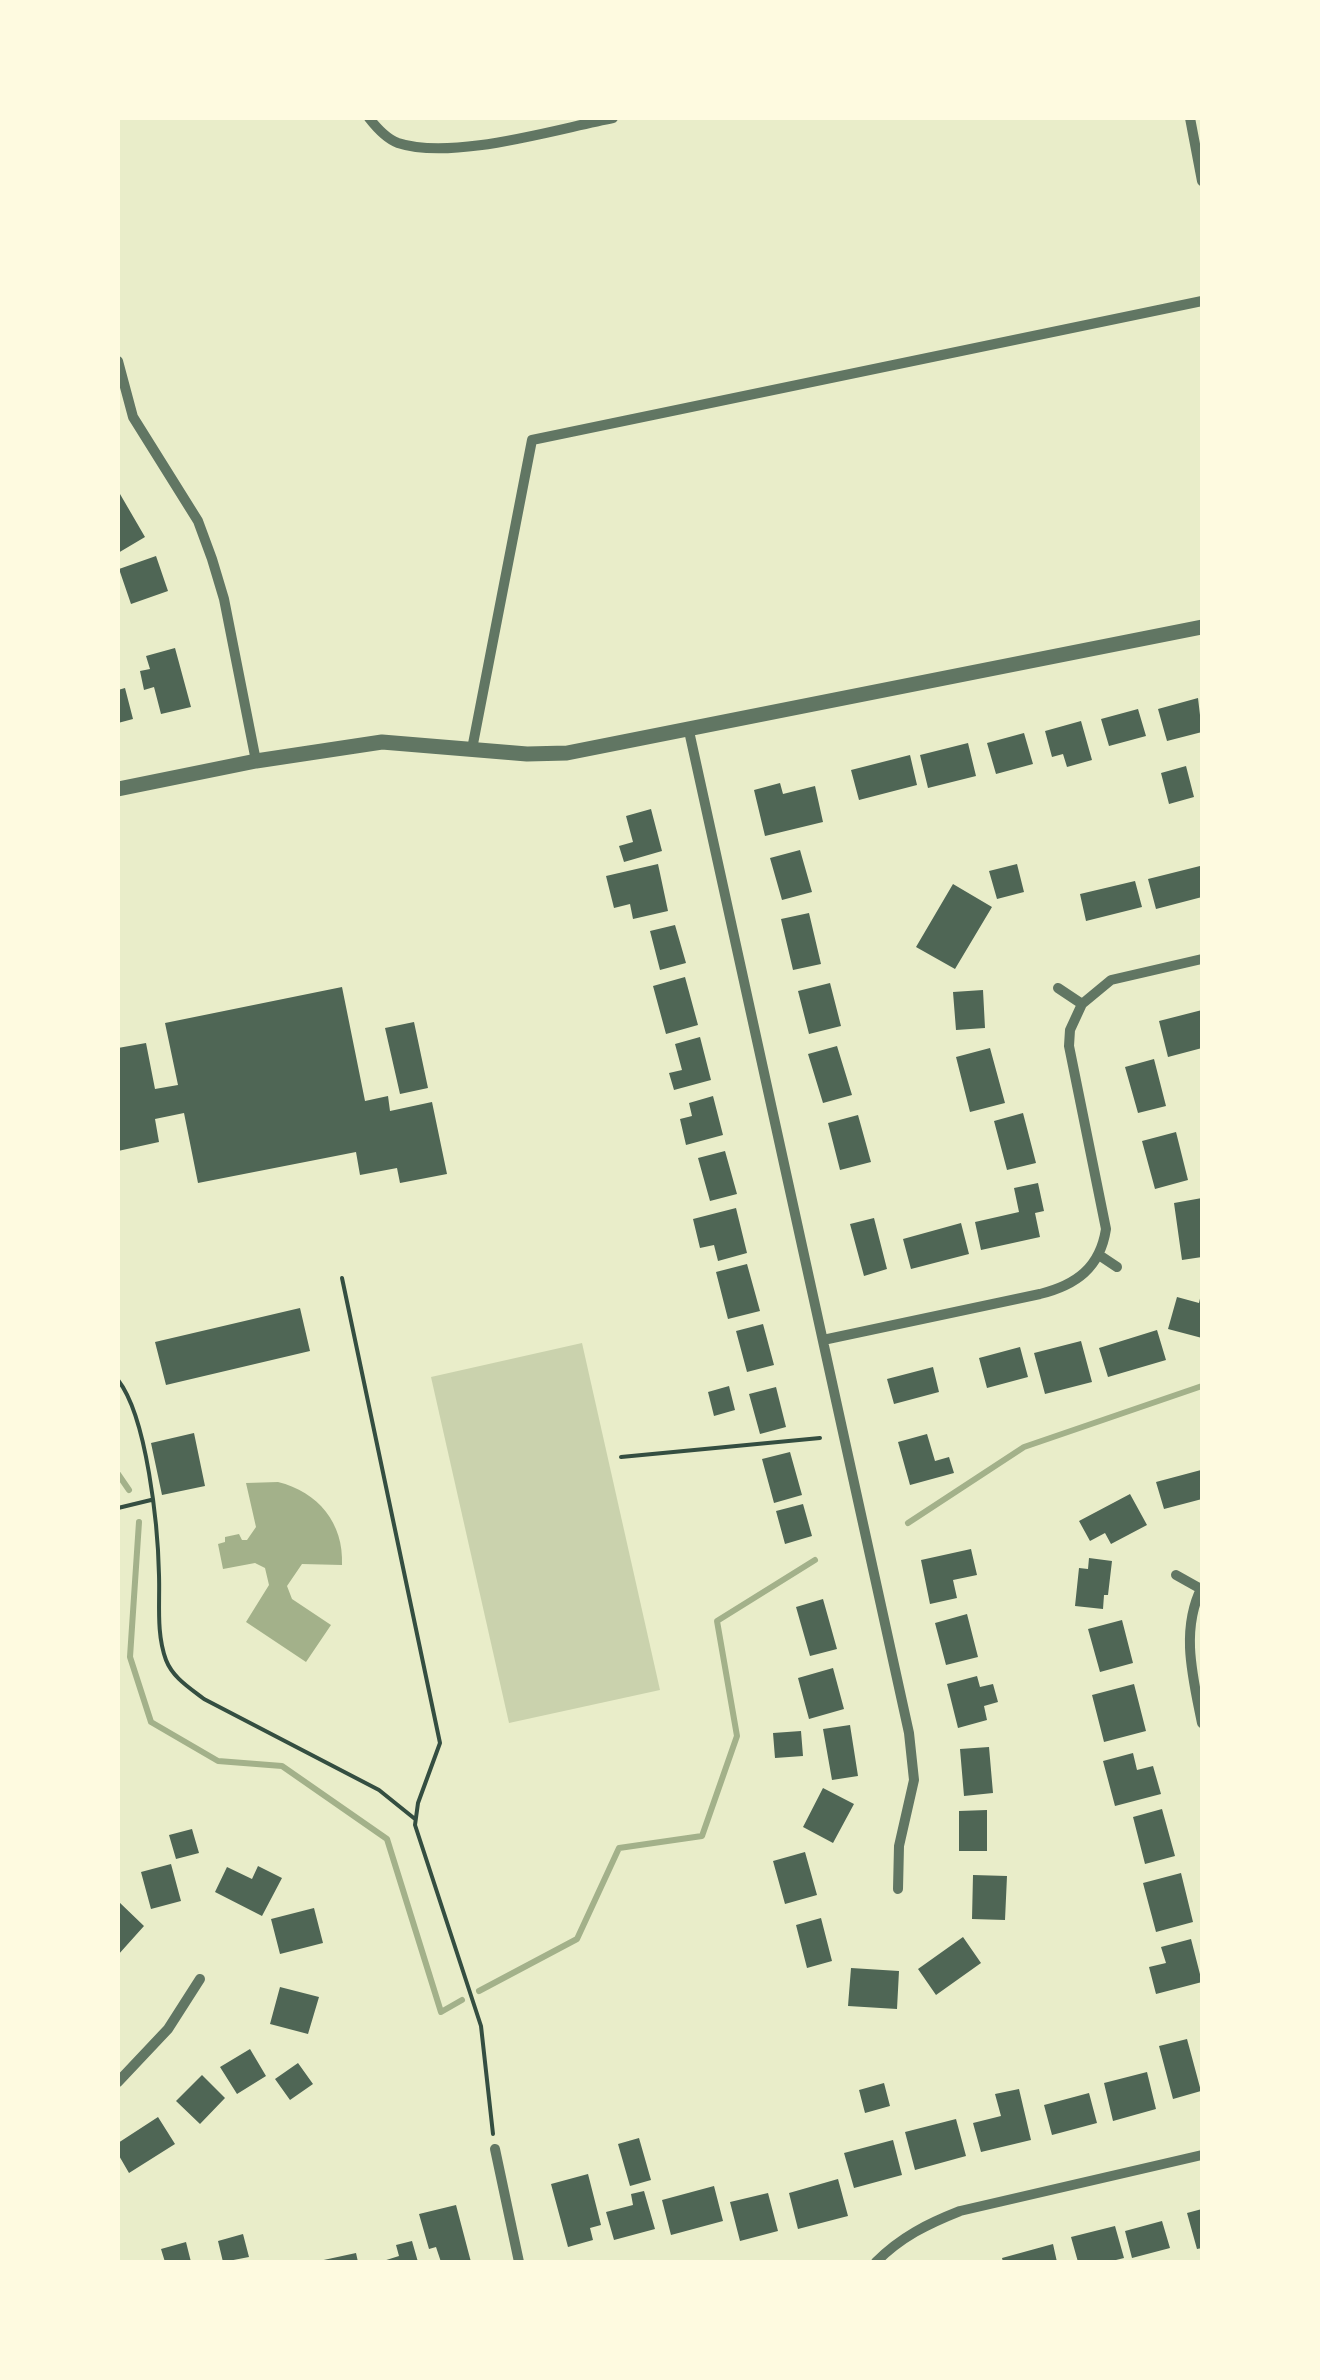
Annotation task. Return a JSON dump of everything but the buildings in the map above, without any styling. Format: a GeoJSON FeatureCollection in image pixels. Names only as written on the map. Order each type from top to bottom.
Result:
{"type":"FeatureCollection","features":[{"type":"Feature","properties":{"kind":"street"},"geometry":{"type":"LineString","coordinates":[[369,118],[393,142],[422,149],[454,149],[613,118]]}},
{"type":"Feature","properties":{"kind":"street"},"geometry":{"type":"LineString","coordinates":[[1190,118],[1202,181]]}},
{"type":"Feature","properties":{"kind":"street"},"geometry":{"type":"LineString","coordinates":[[472,748],[532,440],[1202,301]]}},
{"type":"Feature","properties":{"kind":"street"},"geometry":{"type":"LineString","coordinates":[[118,361],[134,417],[198,521],[212,559],[224,599],[256,761]]}},
{"type":"Feature","properties":{"kind":"street"},"geometry":{"type":"LineString","coordinates":[[118,790],[256,761],[382,742],[527,754],[567,753],[1202,626]]}},
{"type":"Feature","properties":{"kind":"street"},"geometry":{"type":"LineString","coordinates":[[689,731],[913,1760],[914,1780],[899,1846],[898,1889]]}},
{"type":"Feature","properties":{"kind":"street"},"geometry":{"type":"LineString","coordinates":[[822,1340],[1059,1289],[1082,1276],[1100,1255],[1106,1229],[1069,1046],[1070,1030],[1082,1004],[1111,980],[1202,959]]}},
{"type":"Feature","properties":{"kind":"street"},"geometry":{"type":"LineString","coordinates":[[1058,988],[1082,1004]]}},
{"type":"Feature","properties":{"kind":"street"},"geometry":{"type":"LineString","coordinates":[[1100,1255],[1117,1267]]}},
{"type":"Feature","properties":{"kind":"street"},"geometry":{"type":"LineString","coordinates":[[1176,1574],[1202,1588],[1193,1608],[1189,1633],[1202,1723]]}},
{"type":"Feature","properties":{"kind":"street"},"geometry":{"type":"LineString","coordinates":[[118,2082],[168,2029],[200,1979]]}},
{"type":"Feature","properties":{"kind":"street"},"geometry":{"type":"LineString","coordinates":[[495,2148],[519,2262]]}},
{"type":"Feature","properties":{"kind":"street"},"geometry":{"type":"LineString","coordinates":[[876,2262],[925,2224],[960,2212],[1202,2155]]}},
{"type":"Feature","properties":{"kind":"path"},"geometry":{"type":"LineString","coordinates":[[342,1278],[440,1743],[418,1803],[415,1826],[481,2026],[495,2148]]}},
{"type":"Feature","properties":{"kind":"path"},"geometry":{"type":"LineString","coordinates":[[118,1380],[129,1395],[139,1426],[159,1572],[160,1634],[167,1663],[179,1680],[234,1716],[379,1790],[416,1819]]}},
{"type":"Feature","properties":{"kind":"path"},"geometry":{"type":"LineString","coordinates":[[621,1456],[820,1438]]}},
{"type":"Feature","properties":{"kind":"path"},"geometry":{"type":"LineString","coordinates":[[118,1508],[150,1500]]}},
{"type":"Feature","properties":{"kind":"shaded area"},"geometry":{"type":"Polygon","coordinates":[[[582,1343],[660,1690],[509,1723],[431,1377],[582,1343]]]}},
{"type":"Feature","properties":{"kind":"shaded area"},"geometry":{"type":"Polygon","coordinates":[[[278,1482],[305,1493],[326,1512],[341,1550],[342,1565],[302,1564],[287,1586],[292,1599],[331,1625],[306,1662],[246,1622],[269,1585],[265,1568],[255,1563],[223,1569],[218,1544],[225,1542],[225,1537],[239,1534],[247,1540],[256,1527],[246,1483],[278,1482]]]}},
{"type":"Feature","properties":{"kind":"waterway"},"geometry":{"type":"LineString","coordinates":[[908,1523],[1024,1447],[1202,1386]]}},
{"type":"Feature","properties":{"kind":"waterway"},"geometry":{"type":"LineString","coordinates":[[118,1474],[129,1490]]}},
{"type":"Feature","properties":{"kind":"waterway"},"geometry":{"type":"LineString","coordinates":[[139,1522],[130,1657],[151,1722],[218,1761],[282,1766],[387,1839],[441,2012],[462,2000]]}},
{"type":"Feature","properties":{"kind":"waterway"},"geometry":{"type":"LineString","coordinates":[[479,1991],[577,1939],[619,1848],[702,1836],[737,1736],[717,1621],[815,1560]]}}]}
